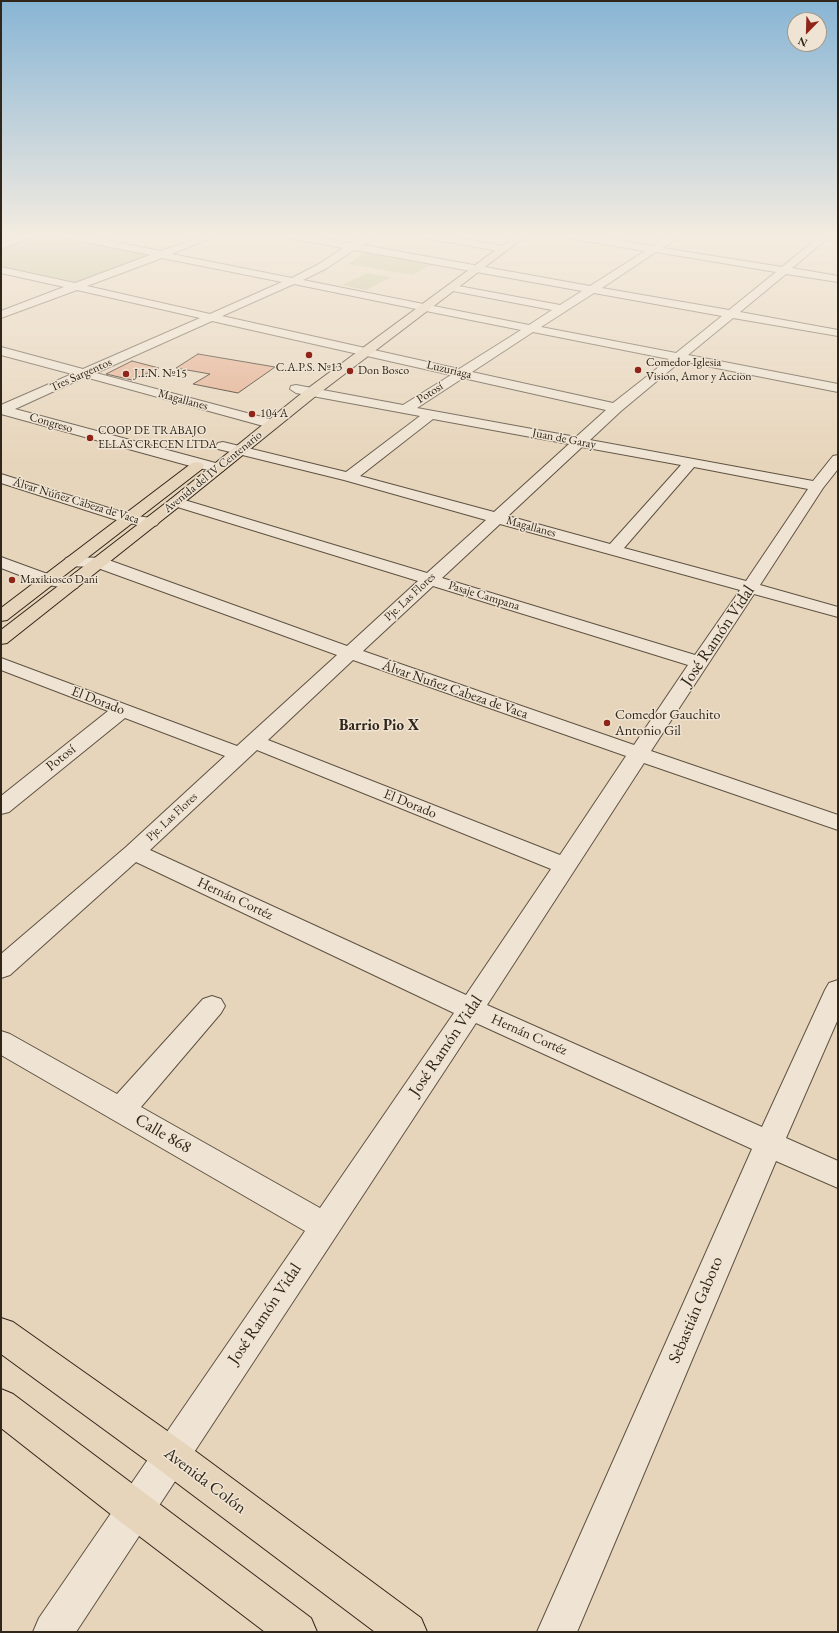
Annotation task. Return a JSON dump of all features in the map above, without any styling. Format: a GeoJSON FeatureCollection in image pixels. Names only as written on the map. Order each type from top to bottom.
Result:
{"type":"FeatureCollection","features":[{"type":"Feature","properties":{"kind":"main road","name":"Avenida del IV Centenario"},"geometry":{"type":"LineString","coordinates":[[1,639],[218,468],[240,449],[268,415],[296,389],[404,311]]}},
{"type":"Feature","properties":{"kind":"main road","name":"Avenida del IV Centenario"},"geometry":{"type":"LineString","coordinates":[[1,616],[223,446],[268,415],[312,392],[422,311]]}},
{"type":"Feature","properties":{"kind":"main road","name":"Avenida Colón"},"geometry":{"type":"LineString","coordinates":[[1,1334],[170,1455],[407,1632]]}},
{"type":"Feature","properties":{"kind":"main road"},"geometry":{"type":"LineString","coordinates":[[1,1406],[135,1510],[297,1632]]}},
{"type":"Feature","properties":{"kind":"street"},"geometry":{"type":"LineString","coordinates":[[1,315],[11,311]]}},
{"type":"Feature","properties":{"kind":"street","name":"Luzuriaga"},"geometry":{"type":"LineString","coordinates":[[185,311],[462,372],[616,408]]}},
{"type":"Feature","properties":{"kind":"street","name":"Tres Sargentos"},"geometry":{"type":"LineString","coordinates":[[2,409],[224,311]]}},
{"type":"Feature","properties":{"kind":"street"},"geometry":{"type":"LineString","coordinates":[[443,311],[838,388]]}},
{"type":"Feature","properties":{"kind":"street","name":"Potosí"},"geometry":{"type":"LineString","coordinates":[[406,409],[555,311]]}},
{"type":"Feature","properties":{"kind":"street"},"geometry":{"type":"LineString","coordinates":[[714,311],[838,333]]}},
{"type":"Feature","properties":{"kind":"street","name":"Pje. Las Flores"},"geometry":{"type":"LineString","coordinates":[[1,968],[134,852],[616,408],[732,311]]}},
{"type":"Feature","properties":{"kind":"street","name":"Magallanes"},"geometry":{"type":"LineString","coordinates":[[1,351],[84,373],[268,415]]}},
{"type":"Feature","properties":{"kind":"street","name":"Juan de Garay"},"geometry":{"type":"LineString","coordinates":[[296,389],[817,486]]}},
{"type":"Feature","properties":{"kind":"street","name":"Congreso"},"geometry":{"type":"LineString","coordinates":[[2,409],[218,468]]}},
{"type":"Feature","properties":{"kind":"street","name":"Potosí"},"geometry":{"type":"LineString","coordinates":[[349,477],[431,414]]}},
{"type":"Feature","properties":{"kind":"street","name":"Magallanes"},"geometry":{"type":"LineString","coordinates":[[223,446],[349,477],[838,612]]}},
{"type":"Feature","properties":{"kind":"street"},"geometry":{"type":"LineString","coordinates":[[614,550],[691,462]]}},
{"type":"Feature","properties":{"kind":"street","name":"José Ramón Vidal"},"geometry":{"type":"LineString","coordinates":[[53,1632],[170,1455],[471,1009],[699,662],[817,486],[837,463]]}},
{"type":"Feature","properties":{"kind":"street","name":"Álvar Núñez Cabeza de Vaca"},"geometry":{"type":"LineString","coordinates":[[1,478],[129,519],[151,522]]}},
{"type":"Feature","properties":{"kind":"street","name":"Pasaje Campana"},"geometry":{"type":"LineString","coordinates":[[176,502],[699,662]]}},
{"type":"Feature","properties":{"kind":"street"},"geometry":{"type":"LineString","coordinates":[[1,562],[49,580],[71,584]]}},
{"type":"Feature","properties":{"kind":"street","name":"Álvar Nuñez Cabeza de Vaca"},"geometry":{"type":"LineString","coordinates":[[72,562],[97,562],[350,654],[838,822]]}},
{"type":"Feature","properties":{"kind":"street","name":"El Dorado"},"geometry":{"type":"LineString","coordinates":[[1,664],[122,710],[247,748],[566,866]]}},
{"type":"Feature","properties":{"kind":"street","name":"Potosí"},"geometry":{"type":"LineString","coordinates":[[2,804],[122,710]]}},
{"type":"Feature","properties":{"kind":"street","name":"Hernán Cortéz"},"geometry":{"type":"LineString","coordinates":[[134,852],[471,1009],[838,1175]]}},
{"type":"Feature","properties":{"kind":"street","name":"Sebastián Gaboto"},"geometry":{"type":"LineString","coordinates":[[557,1632],[768,1143],[838,990]]}},
{"type":"Feature","properties":{"kind":"street"},"geometry":{"type":"LineString","coordinates":[[121,1110],[212,1006]]}},
{"type":"Feature","properties":{"kind":"street","name":"Calle 868"},"geometry":{"type":"LineString","coordinates":[[1,1042],[324,1226]]}},
{"type":"Feature","properties":{"kind":"building"},"geometry":{"type":"Polygon","coordinates":[[[198,354],[275,367],[238,393],[193,384],[210,374],[176,368],[198,354]]]}},
{"type":"Feature","properties":{"kind":"building","name":"J.I.N. Nº15"},"geometry":{"type":"Polygon","coordinates":[[[132,361],[159,368],[132,380],[106,374],[132,361]]]}},
{"type":"Feature","properties":{"kind":"place","name":"C.A.P.S. Nº13"},"geometry":{"type":"Point","coordinates":[309,355]}},
{"type":"Feature","properties":{"kind":"place","name":"Comedor Iglesia Vision, Amor y Accion"},"geometry":{"type":"Point","coordinates":[638,370]}},
{"type":"Feature","properties":{"kind":"place","name":"Don Bosco"},"geometry":{"type":"Point","coordinates":[350,371]}},
{"type":"Feature","properties":{"kind":"place","name":"J.I.N. Nº15"},"geometry":{"type":"Point","coordinates":[126,374]}},
{"type":"Feature","properties":{"kind":"place","name":"104 A"},"geometry":{"type":"Point","coordinates":[252,414]}},
{"type":"Feature","properties":{"kind":"place","name":"COOP DE TRABAJO ELLAS CRECEN LTDA"},"geometry":{"type":"Point","coordinates":[90,438]}},
{"type":"Feature","properties":{"kind":"place","name":"Maxikiosco Dani"},"geometry":{"type":"Point","coordinates":[12,580]}},
{"type":"Feature","properties":{"kind":"place","name":"Comedor Gauchito Antonio Gil"},"geometry":{"type":"Point","coordinates":[607,723]}},
{"type":"Feature","properties":{"kind":"district","name":"Barrio Pio X"},"geometry":{"type":"Point","coordinates":[379,726]}}]}
